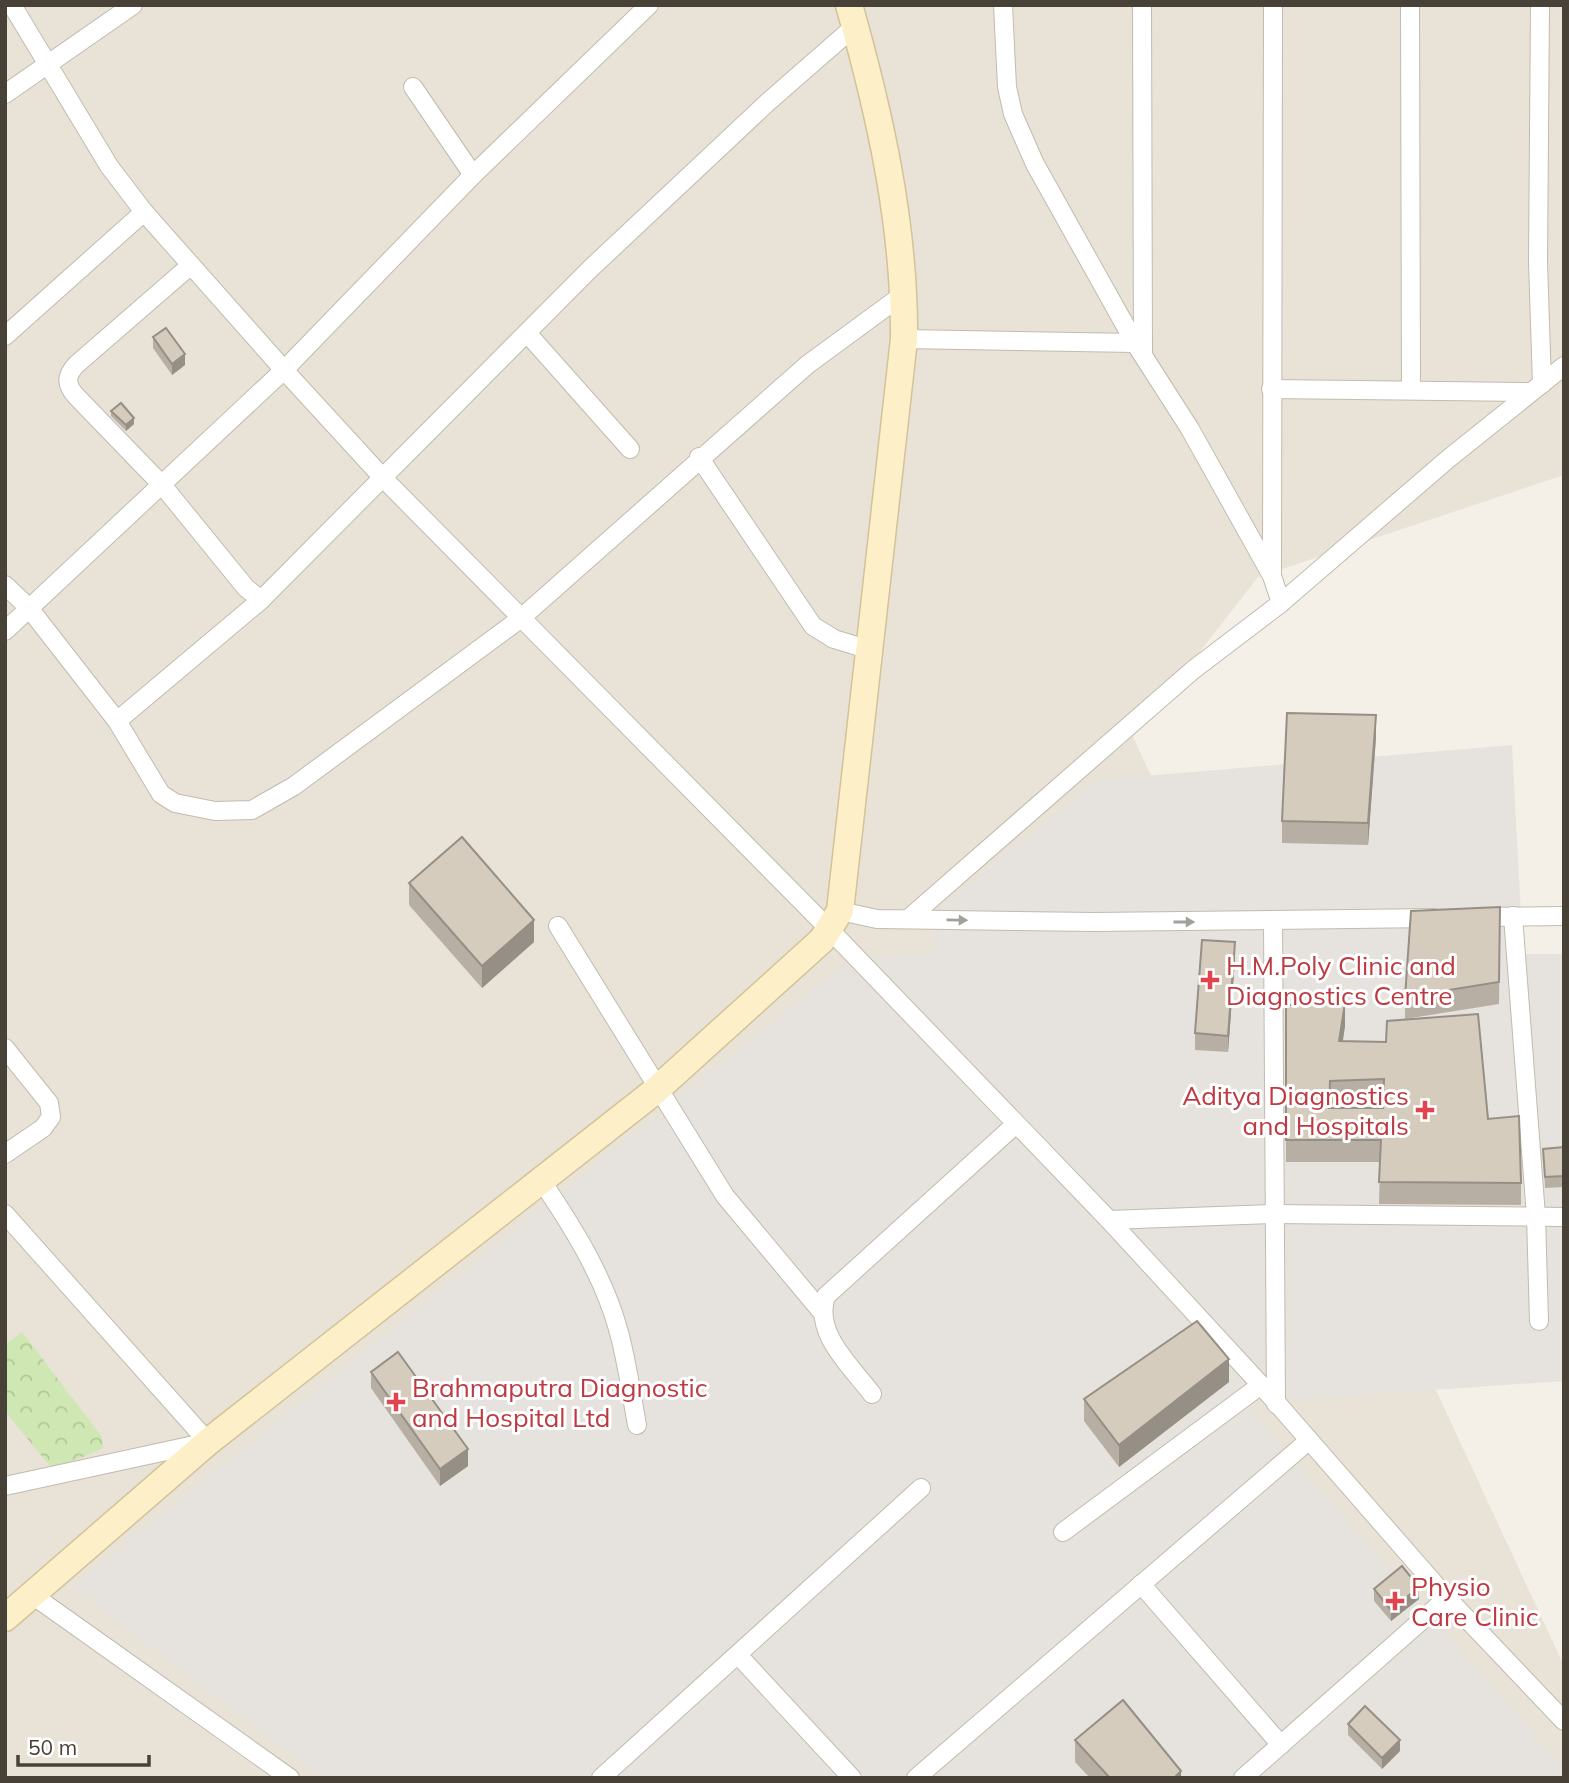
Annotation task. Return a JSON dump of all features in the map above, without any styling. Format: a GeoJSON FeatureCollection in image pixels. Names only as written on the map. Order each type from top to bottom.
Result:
{"type":"FeatureCollection","features":[{"type":"Feature","properties":{"kind":"main road"},"geometry":{"type":"LineString","coordinates":[[5,1618],[208,1442],[660,1086],[835,921],[870,650],[904,339],[905,293],[884,137],[852,15]]}},
{"type":"Feature","properties":{"kind":"street"},"geometry":{"type":"LineString","coordinates":[[12,5],[98,150],[144,212],[284,370],[520,619],[835,921],[1016,1124],[1109,1220],[1261,1385],[1307,1441],[1447,1598],[1564,1721]]}},
{"type":"Feature","properties":{"kind":"street"},"geometry":{"type":"LineString","coordinates":[[5,94],[133,5]]}},
{"type":"Feature","properties":{"kind":"street"},"geometry":{"type":"LineString","coordinates":[[5,631],[284,370],[473,175],[649,5]]}},
{"type":"Feature","properties":{"kind":"street"},"geometry":{"type":"LineString","coordinates":[[1003,5],[1003,57],[1013,114],[1035,164],[1139,349],[1190,429],[1272,576],[1281,603]]}},
{"type":"Feature","properties":{"kind":"street"},"geometry":{"type":"LineString","coordinates":[[1139,349],[1142,5]]}},
{"type":"Feature","properties":{"kind":"street"},"geometry":{"type":"LineString","coordinates":[[1272,576],[1273,5]]}},
{"type":"Feature","properties":{"kind":"street"},"geometry":{"type":"LineString","coordinates":[[1410,5],[1411,390]]}},
{"type":"Feature","properties":{"kind":"street"},"geometry":{"type":"LineString","coordinates":[[1536,388],[1540,5]]}},
{"type":"Feature","properties":{"kind":"street"},"geometry":{"type":"LineString","coordinates":[[117,722],[261,600],[527,333],[768,102],[852,15]]}},
{"type":"Feature","properties":{"kind":"street"},"geometry":{"type":"LineString","coordinates":[[413,87],[473,175]]}},
{"type":"Feature","properties":{"kind":"street"},"geometry":{"type":"LineString","coordinates":[[5,336],[144,212]]}},
{"type":"Feature","properties":{"kind":"street"},"geometry":{"type":"LineString","coordinates":[[191,265],[77,364],[67,380],[76,396],[163,486],[246,588],[261,600]]}},
{"type":"Feature","properties":{"kind":"street"},"geometry":{"type":"LineString","coordinates":[[5,584],[29,608],[117,722],[161,794],[175,803],[215,811],[252,810],[294,786],[520,619],[699,457],[807,365],[905,293]]}},
{"type":"Feature","properties":{"kind":"street"},"geometry":{"type":"LineString","coordinates":[[527,333],[630,449]]}},
{"type":"Feature","properties":{"kind":"street"},"geometry":{"type":"LineString","coordinates":[[904,339],[1139,349]]}},
{"type":"Feature","properties":{"kind":"street"},"geometry":{"type":"LineString","coordinates":[[908,919],[1194,670],[1281,603],[1564,366]]}},
{"type":"Feature","properties":{"kind":"street"},"geometry":{"type":"LineString","coordinates":[[1271,389],[1536,388]]}},
{"type":"Feature","properties":{"kind":"street"},"geometry":{"type":"LineString","coordinates":[[699,457],[813,626],[828,636],[870,650]]}},
{"type":"Feature","properties":{"kind":"street"},"geometry":{"type":"LineString","coordinates":[[1513,916],[1536,1216],[1539,1321]]}},
{"type":"Feature","properties":{"kind":"street"},"geometry":{"type":"LineString","coordinates":[[835,921],[908,919],[1273,922],[1564,916]]}},
{"type":"Feature","properties":{"kind":"street"},"geometry":{"type":"LineString","coordinates":[[1273,922],[1276,1404]]}},
{"type":"Feature","properties":{"kind":"street"},"geometry":{"type":"LineString","coordinates":[[558,926],[660,1086],[725,1196],[821,1311],[829,1337],[872,1394]]}},
{"type":"Feature","properties":{"kind":"street"},"geometry":{"type":"LineString","coordinates":[[5,1048],[49,1104],[51,1117],[43,1128],[5,1154]]}},
{"type":"Feature","properties":{"kind":"street"},"geometry":{"type":"LineString","coordinates":[[821,1311],[826,1296],[835,1286],[1016,1124]]}},
{"type":"Feature","properties":{"kind":"street"},"geometry":{"type":"LineString","coordinates":[[541,1180],[593,1264],[610,1305],[619,1330],[638,1425]]}},
{"type":"Feature","properties":{"kind":"street"},"geometry":{"type":"LineString","coordinates":[[5,1214],[208,1442],[5,1486]]}},
{"type":"Feature","properties":{"kind":"street"},"geometry":{"type":"LineString","coordinates":[[1109,1220],[1273,1214],[1564,1217]]}},
{"type":"Feature","properties":{"kind":"street"},"geometry":{"type":"LineString","coordinates":[[1063,1532],[1261,1385]]}},
{"type":"Feature","properties":{"kind":"street"},"geometry":{"type":"LineString","coordinates":[[916,1778],[1307,1441]]}},
{"type":"Feature","properties":{"kind":"street"},"geometry":{"type":"LineString","coordinates":[[601,1778],[921,1488]]}},
{"type":"Feature","properties":{"kind":"street"},"geometry":{"type":"LineString","coordinates":[[1141,1584],[1281,1745]]}},
{"type":"Feature","properties":{"kind":"street"},"geometry":{"type":"LineString","coordinates":[[32,1594],[290,1778]]}},
{"type":"Feature","properties":{"kind":"street"},"geometry":{"type":"LineString","coordinates":[[1243,1778],[1447,1598]]}},
{"type":"Feature","properties":{"kind":"street"},"geometry":{"type":"LineString","coordinates":[[738,1655],[852,1778]]}},
{"type":"Feature","properties":{"kind":"shaded area"},"geometry":{"type":"Polygon","coordinates":[[[5,5],[1564,5],[1564,475],[1258,577],[1133,737],[1564,1666],[1564,1778],[5,1778],[5,5]]]}},
{"type":"Feature","properties":{"kind":"shaded area"},"geometry":{"type":"Polygon","coordinates":[[[1512,745],[1523,954],[1564,954],[1564,1381],[1244,1403],[1564,1768],[1564,1778],[322,1778],[72,1587],[852,959],[934,954],[933,913],[1098,780],[1512,745]]]}},
{"type":"Feature","properties":{"kind":"green space"},"geometry":{"type":"Polygon","coordinates":[[[22,1332],[102,1437],[103,1448],[53,1470],[5,1411],[5,1345],[22,1332]]]}},
{"type":"Feature","properties":{"kind":"building"},"geometry":{"type":"Polygon","coordinates":[[[166,328],[185,354],[172,364],[153,337],[166,328]]]}},
{"type":"Feature","properties":{"kind":"building"},"geometry":{"type":"Polygon","coordinates":[[[121,403],[134,418],[126,425],[111,411],[121,403]]]}},
{"type":"Feature","properties":{"kind":"building"},"geometry":{"type":"Polygon","coordinates":[[[1287,713],[1376,715],[1368,823],[1282,821],[1287,713]]]}},
{"type":"Feature","properties":{"kind":"building"},"geometry":{"type":"Polygon","coordinates":[[[462,837],[534,920],[482,966],[409,883],[462,837]]]}},
{"type":"Feature","properties":{"kind":"building"},"geometry":{"type":"Polygon","coordinates":[[[1500,907],[1499,982],[1405,997],[1411,911],[1500,907]]]}},
{"type":"Feature","properties":{"kind":"building"},"geometry":{"type":"Polygon","coordinates":[[[1202,940],[1235,942],[1228,1036],[1195,1033],[1202,940]]]}},
{"type":"Feature","properties":{"kind":"building"},"geometry":{"type":"Polygon","coordinates":[[[1345,1003],[1339,1041],[1386,1042],[1387,1021],[1478,1014],[1488,1119],[1519,1116],[1521,1183],[1379,1182],[1381,1140],[1286,1140],[1286,1005],[1345,1003]],[[1384,1079],[1330,1081],[1329,1108],[1383,1108],[1384,1079]]]}},
{"type":"Feature","properties":{"kind":"building"},"geometry":{"type":"Polygon","coordinates":[[[1564,1147],[1564,1176],[1545,1177],[1543,1149],[1564,1147]]]}},
{"type":"Feature","properties":{"kind":"building"},"geometry":{"type":"Polygon","coordinates":[[[1197,1321],[1229,1359],[1119,1445],[1084,1399],[1197,1321]]]}},
{"type":"Feature","properties":{"kind":"building"},"geometry":{"type":"Polygon","coordinates":[[[398,1352],[468,1449],[440,1469],[371,1372],[398,1352]]]}},
{"type":"Feature","properties":{"kind":"building"},"geometry":{"type":"Polygon","coordinates":[[[1402,1566],[1419,1587],[1391,1610],[1374,1589],[1402,1566]]]}},
{"type":"Feature","properties":{"kind":"building"},"geometry":{"type":"Polygon","coordinates":[[[1123,1700],[1181,1771],[1174,1778],[1110,1778],[1075,1740],[1123,1700]]]}},
{"type":"Feature","properties":{"kind":"building"},"geometry":{"type":"Polygon","coordinates":[[[1365,1706],[1400,1740],[1382,1758],[1348,1724],[1365,1706]]]}},
{"type":"Feature","properties":{"kind":"place","name":"H.M.Poly Clinic and Diagnostics Centre"},"geometry":{"type":"Point","coordinates":[1210,980]}},
{"type":"Feature","properties":{"kind":"place","name":"Aditya Diagnostics and Hospitals"},"geometry":{"type":"Point","coordinates":[1425,1110]}},
{"type":"Feature","properties":{"kind":"place","name":"Brahmaputra Diagnostic and Hospital Ltd"},"geometry":{"type":"Point","coordinates":[396,1402]}},
{"type":"Feature","properties":{"kind":"place","name":"Physio Care Clinic"},"geometry":{"type":"Point","coordinates":[1395,1601]}}]}
